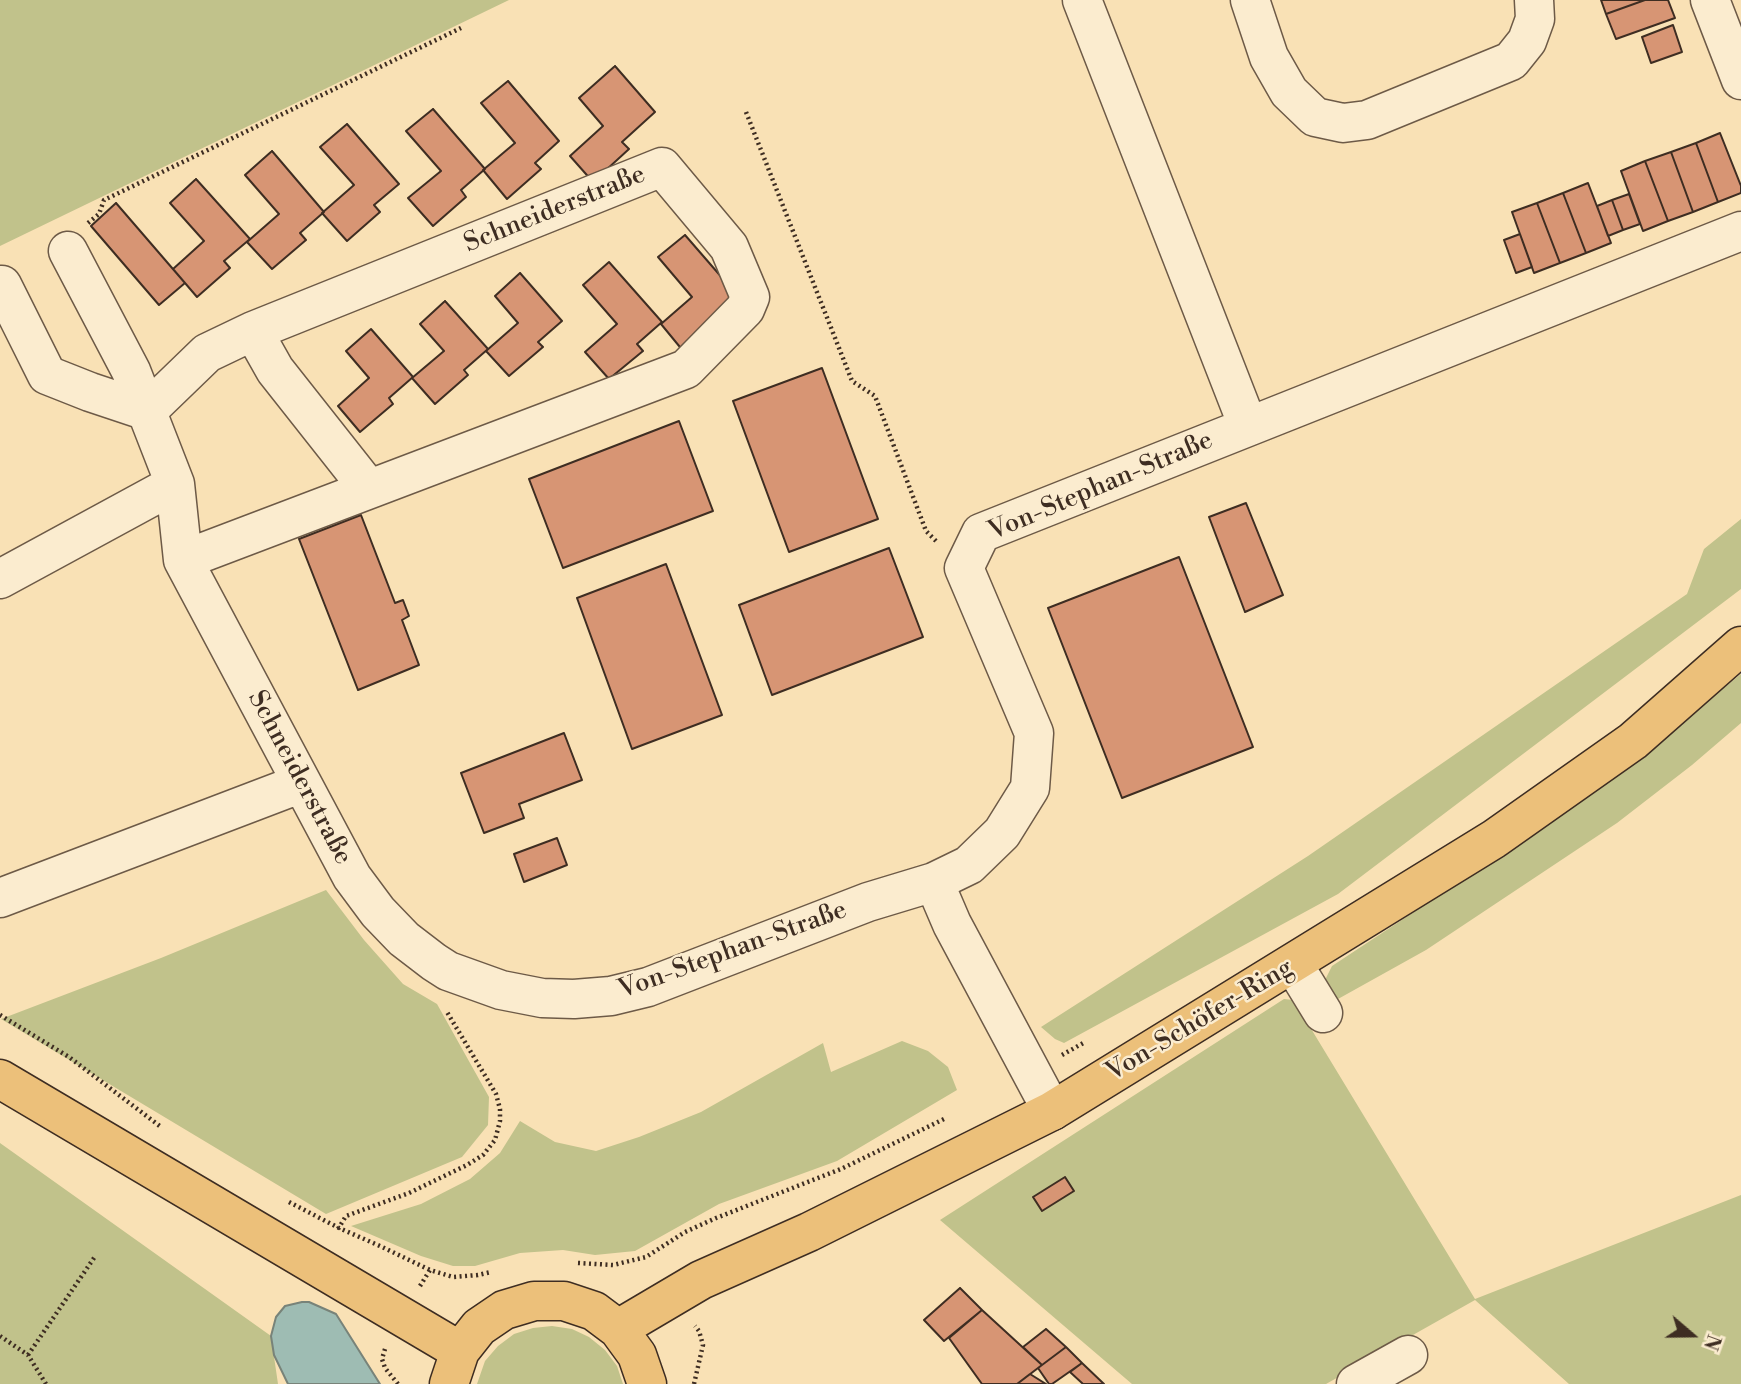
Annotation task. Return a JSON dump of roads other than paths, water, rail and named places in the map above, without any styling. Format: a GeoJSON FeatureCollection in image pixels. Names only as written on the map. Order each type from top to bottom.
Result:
{"type":"FeatureCollection","features":[{"type":"Feature","properties":{"kind":"main road","name":"Von-Schöfer-Ring"},"geometry":{"type":"LineString","coordinates":[[618,1329],[701,1280],[809,1232],[1052,1111],[1494,839],[1633,741],[1741,646]]}},
{"type":"Feature","properties":{"kind":"main road"},"geometry":{"type":"LineString","coordinates":[[0,1079],[315,1264],[454,1368],[479,1327],[504,1310],[534,1301],[564,1301],[594,1311],[618,1329],[638,1355],[647,1384]]}},
{"type":"Feature","properties":{"kind":"street","name":"Von-Stephan-Straße"},"geometry":{"type":"LineString","coordinates":[[1082,0],[1248,426]]}},
{"type":"Feature","properties":{"kind":"street"},"geometry":{"type":"LineString","coordinates":[[1250,0],[1269,57],[1289,92],[1315,117],[1343,122],[1367,120],[1511,61],[1527,41],[1535,19],[1534,0]]}},
{"type":"Feature","properties":{"kind":"street"},"geometry":{"type":"LineString","coordinates":[[1710,0],[1741,80]]}},
{"type":"Feature","properties":{"kind":"street","name":"Schneiderstraße"},"geometry":{"type":"LineString","coordinates":[[183,560],[687,369],[745,309],[750,297],[729,247],[662,167],[253,331],[208,353],[147,411],[175,485],[183,560],[352,877],[378,912],[404,939],[448,971]]}},
{"type":"Feature","properties":{"kind":"street","name":"Von-Stephan-Straße"},"geometry":{"type":"LineString","coordinates":[[448,971],[501,990],[542,998],[611,996],[648,987],[868,902],[934,883],[969,864],[1002,833],[1030,788],[1034,733],[964,568],[981,533],[1741,231]]}},
{"type":"Feature","properties":{"kind":"street"},"geometry":{"type":"LineString","coordinates":[[68,251],[131,371],[147,411]]}},
{"type":"Feature","properties":{"kind":"street"},"geometry":{"type":"LineString","coordinates":[[2,285],[47,375],[147,411]]}},
{"type":"Feature","properties":{"kind":"street"},"geometry":{"type":"LineString","coordinates":[[253,331],[275,370],[369,489]]}},
{"type":"Feature","properties":{"kind":"street"},"geometry":{"type":"LineString","coordinates":[[0,579],[175,485]]}},
{"type":"Feature","properties":{"kind":"street"},"geometry":{"type":"LineString","coordinates":[[0,898],[302,783]]}},
{"type":"Feature","properties":{"kind":"street"},"geometry":{"type":"LineString","coordinates":[[934,883],[952,924],[1052,1111]]}},
{"type":"Feature","properties":{"kind":"street"},"geometry":{"type":"LineString","coordinates":[[1293,964],[1323,1013]]}},
{"type":"Feature","properties":{"kind":"street"},"geometry":{"type":"LineString","coordinates":[[1356,1384],[1408,1355]]}},
{"type":"Feature","properties":{"kind":"water"},"geometry":{"type":"Polygon","coordinates":[[[309,1302],[336,1314],[380,1384],[288,1384],[274,1355],[271,1336],[276,1317],[285,1306],[309,1302]]]}}]}
